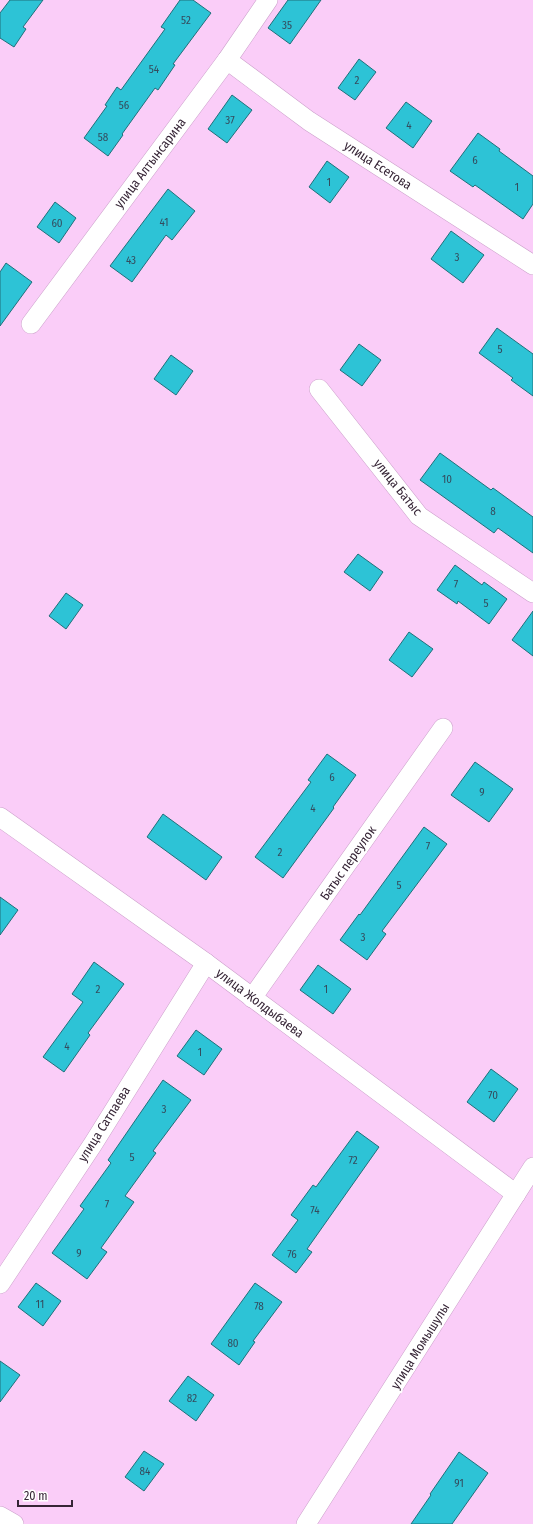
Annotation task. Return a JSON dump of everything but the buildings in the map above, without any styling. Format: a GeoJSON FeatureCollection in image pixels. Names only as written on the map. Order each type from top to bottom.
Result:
{"type":"FeatureCollection","features":[{"type":"Feature","properties":{"kind":"street","name":"улица Алтынсарина"},"geometry":{"type":"LineString","coordinates":[[31,324],[227,60],[268,0]]}},
{"type":"Feature","properties":{"kind":"street","name":"улица Есетова"},"geometry":{"type":"LineString","coordinates":[[227,60],[309,121],[533,265]]}},
{"type":"Feature","properties":{"kind":"street","name":"улица Батыс"},"geometry":{"type":"LineString","coordinates":[[319,389],[419,516],[533,593]]}},
{"type":"Feature","properties":{"kind":"street","name":"Батыс переулок"},"geometry":{"type":"LineString","coordinates":[[252,998],[443,728]]}},
{"type":"Feature","properties":{"kind":"street","name":"улица Жолдыбаева"},"geometry":{"type":"LineString","coordinates":[[0,817],[206,963],[516,1194]]}},
{"type":"Feature","properties":{"kind":"street","name":"улица Сатпаева"},"geometry":{"type":"LineString","coordinates":[[0,1284],[93,1144],[206,963]]}},
{"type":"Feature","properties":{"kind":"street","name":"улица Момышулы"},"geometry":{"type":"LineString","coordinates":[[306,1524],[533,1167]]}},
{"type":"Feature","properties":{"kind":"street"},"geometry":{"type":"LineString","coordinates":[[0,1516],[14,1524]]}}]}
